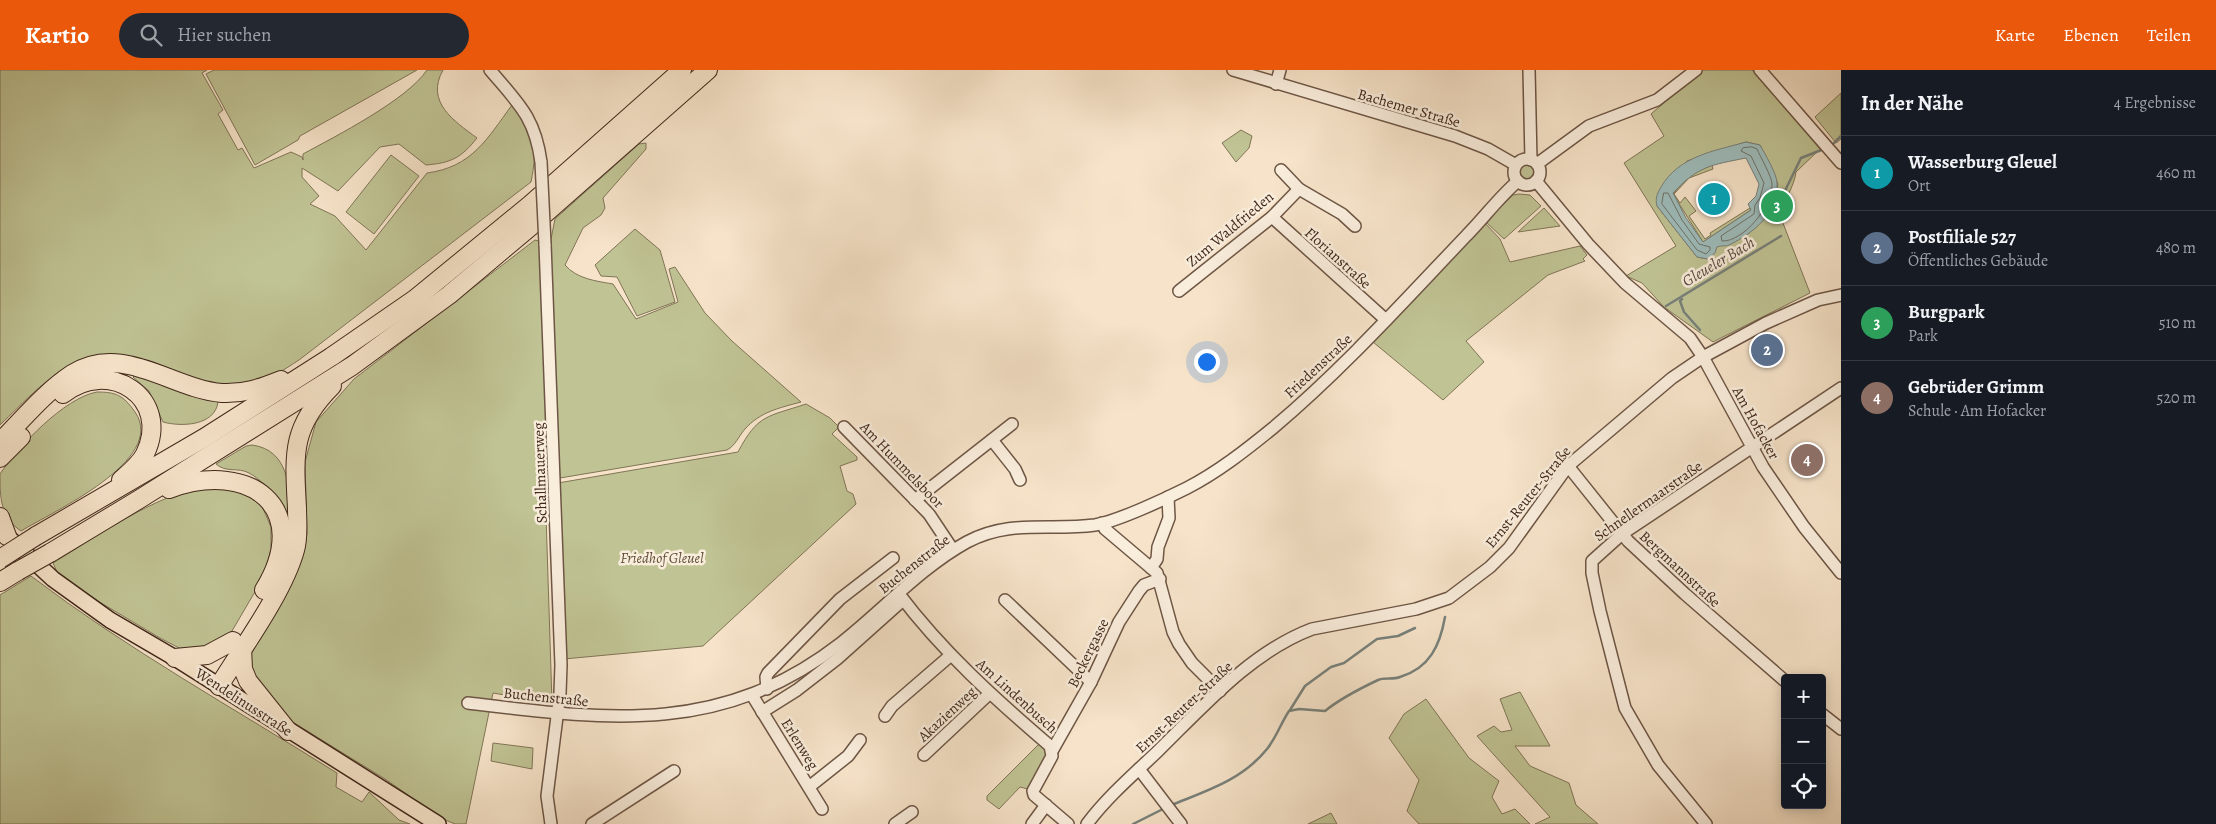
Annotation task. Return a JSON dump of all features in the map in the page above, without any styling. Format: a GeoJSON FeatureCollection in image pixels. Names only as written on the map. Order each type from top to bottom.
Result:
{"type":"FeatureCollection","features":[{"type":"Feature","properties":{"kind":"highway"},"geometry":{"type":"LineString","coordinates":[[0,559],[204,438],[331,357],[415,299],[531,204],[682,70]]}},
{"type":"Feature","properties":{"kind":"highway"},"geometry":{"type":"LineString","coordinates":[[0,582],[138,500],[352,366],[449,295],[531,226],[708,70]]}},
{"type":"Feature","properties":{"kind":"highway"},"geometry":{"type":"LineString","coordinates":[[0,442],[55,388],[73,374],[90,366],[110,362],[138,366],[200,389],[240,393],[260,389],[331,357]]}},
{"type":"Feature","properties":{"kind":"highway"},"geometry":{"type":"LineString","coordinates":[[214,683],[288,573],[296,548],[294,468],[296,444],[304,421],[319,399],[352,366]]}},
{"type":"Feature","properties":{"kind":"highway"},"geometry":{"type":"LineString","coordinates":[[0,458],[65,392],[80,383],[97,379],[111,380],[126,385],[140,396],[148,407],[152,421],[150,437],[144,455],[133,469],[98,501]]}},
{"type":"Feature","properties":{"kind":"highway"},"geometry":{"type":"LineString","coordinates":[[138,500],[188,482],[212,478],[234,480],[252,488],[264,495],[275,508],[281,523],[280,558],[238,645],[243,669],[248,681],[288,731]]}},
{"type":"Feature","properties":{"kind":"highway"},"geometry":{"type":"LineString","coordinates":[[0,518],[3,533]]}},
{"type":"Feature","properties":{"kind":"highway"},"geometry":{"type":"LineString","coordinates":[[175,658],[207,655],[238,645]]}},
{"type":"Feature","properties":{"kind":"main road","name":"Wendelinusstraße"},"geometry":{"type":"LineString","coordinates":[[3,533],[53,578],[110,620],[175,658],[438,824]]}},
{"type":"Feature","properties":{"kind":"street","name":"Schallmauerweg"},"geometry":{"type":"LineString","coordinates":[[490,70],[532,122],[541,162],[561,665],[558,714],[548,796],[550,824]]}},
{"type":"Feature","properties":{"kind":"street","name":"Bachemer Straße"},"geometry":{"type":"LineString","coordinates":[[1233,70],[1455,136],[1488,149],[1516,165]]}},
{"type":"Feature","properties":{"kind":"street"},"geometry":{"type":"LineString","coordinates":[[1276,84],[1280,70]]}},
{"type":"Feature","properties":{"kind":"street"},"geometry":{"type":"LineString","coordinates":[[1529,70],[1534,162],[1540,172],[1536,181],[1528,184],[1518,181],[1514,172],[1516,165],[1521,160],[1534,162],[1588,126],[1657,100],[1696,70]]}},
{"type":"Feature","properties":{"kind":"street"},"geometry":{"type":"LineString","coordinates":[[1760,70],[1841,163]]}},
{"type":"Feature","properties":{"kind":"street"},"geometry":{"type":"LineString","coordinates":[[1281,170],[1299,189],[1342,214],[1355,226]]}},
{"type":"Feature","properties":{"kind":"street","name":"Friedenstraße"},"geometry":{"type":"LineString","coordinates":[[1102,524],[1168,497],[1210,475],[1248,448],[1321,385],[1386,320],[1518,181]]}},
{"type":"Feature","properties":{"kind":"street"},"geometry":{"type":"LineString","coordinates":[[1536,181],[1588,244],[1624,283],[1690,338],[1702,357]]}},
{"type":"Feature","properties":{"kind":"street","name":"Zum Waldfrieden"},"geometry":{"type":"LineString","coordinates":[[1179,290],[1272,217],[1299,189]]}},
{"type":"Feature","properties":{"kind":"street","name":"Florianstraße"},"geometry":{"type":"LineString","coordinates":[[1272,217],[1386,320]]}},
{"type":"Feature","properties":{"kind":"street","name":"Ernst-Reuter-Straße"},"geometry":{"type":"LineString","coordinates":[[1087,824],[1220,691],[1263,656],[1298,635],[1331,624],[1416,609],[1449,598],[1490,567],[1509,548],[1568,466],[1672,378],[1702,357],[1797,309],[1826,297],[1841,295]]}},
{"type":"Feature","properties":{"kind":"street","name":"Am Hofacker"},"geometry":{"type":"LineString","coordinates":[[1702,357],[1763,467],[1804,527],[1841,573]]}},
{"type":"Feature","properties":{"kind":"street","name":"Schnellermaarstraße"},"geometry":{"type":"LineString","coordinates":[[1706,824],[1644,746],[1625,708],[1618,686],[1592,572],[1595,557],[1622,534],[1841,388]]}},
{"type":"Feature","properties":{"kind":"street"},"geometry":{"type":"LineString","coordinates":[[915,500],[1012,424]]}},
{"type":"Feature","properties":{"kind":"street","name":"Am Hummelsboor"},"geometry":{"type":"LineString","coordinates":[[844,426],[934,520],[953,550]]}},
{"type":"Feature","properties":{"kind":"street"},"geometry":{"type":"LineString","coordinates":[[992,440],[1015,469],[1020,480]]}},
{"type":"Feature","properties":{"kind":"street","name":"Bergmannstraße"},"geometry":{"type":"LineString","coordinates":[[1568,466],[1622,534],[1685,594],[1781,678]]}},
{"type":"Feature","properties":{"kind":"street"},"geometry":{"type":"LineString","coordinates":[[1151,568],[1157,559],[1158,547],[1170,518],[1168,497]]}},
{"type":"Feature","properties":{"kind":"street"},"geometry":{"type":"LineString","coordinates":[[1102,524],[1105,529],[1151,568],[1160,579],[1173,632],[1179,644],[1192,663],[1220,691]]}},
{"type":"Feature","properties":{"kind":"street","name":"Buchenstraße"},"geometry":{"type":"LineString","coordinates":[[762,712],[796,690],[837,659],[953,550],[980,535],[1021,526],[1102,524]]}},
{"type":"Feature","properties":{"kind":"street","name":"Buchenstraße"},"geometry":{"type":"LineString","coordinates":[[767,689],[766,677],[768,673],[825,613],[893,558]]}},
{"type":"Feature","properties":{"kind":"street","name":"Beckergasse"},"geometry":{"type":"LineString","coordinates":[[1052,751],[1091,682],[1119,622],[1144,585],[1160,579]]}},
{"type":"Feature","properties":{"kind":"street","name":"Buchenstraße"},"geometry":{"type":"LineString","coordinates":[[468,703],[558,714],[618,718],[671,714],[711,707],[767,689],[817,660],[901,597]]}},
{"type":"Feature","properties":{"kind":"street","name":"Am Lindenbusch"},"geometry":{"type":"LineString","coordinates":[[901,597],[952,655],[990,694],[1050,746],[1052,751],[1033,791],[1046,806],[1068,824]]}},
{"type":"Feature","properties":{"kind":"street"},"geometry":{"type":"LineString","coordinates":[[1005,600],[1091,682]]}},
{"type":"Feature","properties":{"kind":"street"},"geometry":{"type":"LineString","coordinates":[[885,716],[892,706],[952,655]]}},
{"type":"Feature","properties":{"kind":"street","name":"Akazienweg"},"geometry":{"type":"LineString","coordinates":[[924,755],[990,694]]}},
{"type":"Feature","properties":{"kind":"street","name":"Erlenweg"},"geometry":{"type":"LineString","coordinates":[[752,695],[822,810]]}},
{"type":"Feature","properties":{"kind":"street"},"geometry":{"type":"LineString","coordinates":[[1826,717],[1841,729]]}},
{"type":"Feature","properties":{"kind":"street"},"geometry":{"type":"LineString","coordinates":[[809,787],[848,756],[860,740]]}},
{"type":"Feature","properties":{"kind":"street","name":"Ernst-Reuter-Straße"},"geometry":{"type":"LineString","coordinates":[[1140,769],[1181,824]]}},
{"type":"Feature","properties":{"kind":"street"},"geometry":{"type":"LineString","coordinates":[[592,824],[674,771]]}},
{"type":"Feature","properties":{"kind":"street"},"geometry":{"type":"LineString","coordinates":[[1032,824],[1046,806]]}},
{"type":"Feature","properties":{"kind":"street"},"geometry":{"type":"LineString","coordinates":[[895,824],[912,812]]}},
{"type":"Feature","properties":{"kind":"green space"},"geometry":{"type":"Polygon","coordinates":[[[0,70],[207,70],[202,73],[223,110],[218,114],[238,150],[242,148],[254,168],[291,152],[302,157],[303,160],[303,154],[388,105],[404,93],[427,70],[443,70],[438,81],[437,92],[440,101],[445,110],[459,125],[477,138],[460,155],[449,161],[426,165],[399,144],[380,147],[338,191],[302,168],[302,177],[319,196],[310,204],[335,216],[366,250],[427,173],[456,165],[477,150],[512,105],[526,124],[533,140],[534,159],[531,182],[299,360],[270,377],[251,384],[230,385],[209,382],[124,356],[103,355],[83,359],[61,371],[39,388],[0,425],[0,70]]]}},
{"type":"Feature","properties":{"kind":"green space"},"geometry":{"type":"Polygon","coordinates":[[[214,70],[417,70],[300,136],[298,140],[255,165],[206,74],[214,70]]]}},
{"type":"Feature","properties":{"kind":"green space"},"geometry":{"type":"Polygon","coordinates":[[[1701,70],[1752,70],[1820,149],[1796,172],[1781,218],[1810,293],[1713,342],[1664,307],[1642,283],[1626,276],[1676,246],[1624,163],[1664,136],[1651,114],[1701,70]],[[1746,142],[1687,161],[1657,206],[1697,257],[1708,259],[1717,247],[1773,205],[1778,184],[1760,145],[1746,142]]]}},
{"type":"Feature","properties":{"kind":"green space"},"geometry":{"type":"Polygon","coordinates":[[[1841,93],[1841,139],[1836,143],[1815,117],[1841,93]]]}},
{"type":"Feature","properties":{"kind":"green space"},"geometry":{"type":"Polygon","coordinates":[[[1241,130],[1252,136],[1249,148],[1236,162],[1222,143],[1241,130]]]}},
{"type":"Feature","properties":{"kind":"green space"},"geometry":{"type":"Polygon","coordinates":[[[646,143],[646,149],[603,198],[605,208],[601,215],[583,228],[565,265],[581,276],[613,284],[636,319],[678,302],[669,269],[675,267],[705,313],[732,341],[801,402],[770,411],[757,418],[727,450],[560,478],[550,244],[555,219],[639,144],[646,143]]]}},
{"type":"Feature","properties":{"kind":"green space"},"geometry":{"type":"Polygon","coordinates":[[[391,155],[419,176],[374,234],[346,212],[391,155]]]}},
{"type":"Feature","properties":{"kind":"green space"},"geometry":{"type":"Polygon","coordinates":[[[1526,164],[1534,172],[1526,180],[1518,172],[1526,164]]]}},
{"type":"Feature","properties":{"kind":"green space"},"geometry":{"type":"Polygon","coordinates":[[[1712,165],[1713,169],[1689,178],[1674,194],[1680,203],[1685,197],[1696,211],[1689,216],[1705,239],[1711,235],[1710,233],[1750,208],[1751,210],[1703,242],[1673,194],[1690,175],[1712,165]]]}},
{"type":"Feature","properties":{"kind":"green space"},"geometry":{"type":"Polygon","coordinates":[[[1513,195],[1530,195],[1541,206],[1504,239],[1486,222],[1513,195]]]}},
{"type":"Feature","properties":{"kind":"green space"},"geometry":{"type":"Polygon","coordinates":[[[1544,208],[1560,226],[1518,232],[1544,208]]]}},
{"type":"Feature","properties":{"kind":"green space"},"geometry":{"type":"Polygon","coordinates":[[[1485,223],[1500,239],[1510,262],[1580,246],[1587,255],[1583,259],[1585,261],[1548,275],[1466,341],[1484,362],[1443,400],[1373,342],[1485,223]]]}},
{"type":"Feature","properties":{"kind":"green space"},"geometry":{"type":"Polygon","coordinates":[[[635,229],[660,250],[675,302],[637,316],[617,277],[601,276],[595,265],[635,229]]]}},
{"type":"Feature","properties":{"kind":"green space"},"geometry":{"type":"Polygon","coordinates":[[[535,240],[539,241],[540,248],[553,482],[545,484],[552,703],[493,693],[466,824],[455,824],[441,818],[385,779],[286,718],[250,666],[250,651],[299,565],[307,534],[305,462],[316,422],[354,379],[535,240]]]}},
{"type":"Feature","properties":{"kind":"green space"},"geometry":{"type":"Polygon","coordinates":[[[136,374],[218,402],[216,410],[211,416],[196,423],[170,424],[163,422],[149,391],[133,377],[136,374]]]}},
{"type":"Feature","properties":{"kind":"green space"},"geometry":{"type":"Polygon","coordinates":[[[97,392],[114,394],[123,398],[135,412],[141,430],[135,448],[122,466],[102,482],[79,498],[21,531],[5,513],[0,491],[0,474],[30,437],[57,413],[84,396],[97,392]]]}},
{"type":"Feature","properties":{"kind":"green space","name":"Friedhof Gleuel"},"geometry":{"type":"Polygon","coordinates":[[[806,404],[830,418],[839,427],[832,434],[857,457],[857,460],[840,466],[847,491],[853,494],[856,504],[703,646],[564,659],[558,483],[738,452],[752,430],[765,419],[806,404]]]}},
{"type":"Feature","properties":{"kind":"green space"},"geometry":{"type":"Polygon","coordinates":[[[252,445],[264,448],[274,454],[280,462],[288,483],[291,518],[285,513],[270,490],[253,475],[245,471],[220,467],[216,464],[246,446],[252,445]]]}},
{"type":"Feature","properties":{"kind":"green space"},"geometry":{"type":"Polygon","coordinates":[[[206,485],[244,490],[262,506],[271,527],[271,549],[263,578],[232,631],[211,648],[181,649],[86,594],[57,572],[53,563],[126,518],[165,499],[206,485]]]}},
{"type":"Feature","properties":{"kind":"green space"},"geometry":{"type":"Polygon","coordinates":[[[31,576],[143,654],[337,773],[336,787],[362,802],[369,792],[399,820],[410,824],[0,824],[0,595],[31,576]]]}},
{"type":"Feature","properties":{"kind":"green space"},"geometry":{"type":"Polygon","coordinates":[[[1520,692],[1550,746],[1515,746],[1530,766],[1569,783],[1576,805],[1598,824],[1535,824],[1550,817],[1477,736],[1494,726],[1501,732],[1512,730],[1500,699],[1520,692]]]}},
{"type":"Feature","properties":{"kind":"green space"},"geometry":{"type":"Polygon","coordinates":[[[1426,699],[1469,758],[1499,781],[1492,797],[1502,814],[1515,809],[1530,824],[1419,824],[1407,811],[1419,780],[1389,738],[1404,714],[1426,699]]]}},
{"type":"Feature","properties":{"kind":"green space"},"geometry":{"type":"Polygon","coordinates":[[[493,743],[533,748],[532,769],[491,761],[493,743]]]}},
{"type":"Feature","properties":{"kind":"green space"},"geometry":{"type":"Polygon","coordinates":[[[1040,743],[1046,748],[1047,753],[1028,789],[1020,787],[999,809],[987,800],[987,796],[1040,743]]]}},
{"type":"Feature","properties":{"kind":"green space"},"geometry":{"type":"Polygon","coordinates":[[[1331,813],[1337,824],[1308,824],[1331,813]]]}},
{"type":"Feature","properties":{"kind":"water"},"geometry":{"type":"Polygon","coordinates":[[[1746,142],[1760,145],[1770,164],[1777,183],[1774,203],[1770,212],[1748,234],[1729,245],[1717,247],[1715,253],[1708,259],[1697,257],[1657,206],[1657,194],[1677,168],[1687,162],[1698,156],[1746,142]],[[1746,158],[1706,168],[1690,177],[1673,193],[1686,218],[1703,242],[1751,210],[1748,204],[1756,196],[1759,184],[1746,158]]]}},
{"type":"Feature","properties":{"kind":"waterway","name":"Gleueler Bach"},"geometry":{"type":"LineString","coordinates":[[1834,143],[1841,136]]}},
{"type":"Feature","properties":{"kind":"waterway","name":"Gleueler Bach"},"geometry":{"type":"LineString","coordinates":[[1779,223],[1779,203],[1801,158],[1824,149]]}},
{"type":"Feature","properties":{"kind":"waterway","name":"Gleueler Bach"},"geometry":{"type":"LineString","coordinates":[[1666,306],[1781,236]]}},
{"type":"Feature","properties":{"kind":"waterway"},"geometry":{"type":"LineString","coordinates":[[1682,299],[1680,301],[1684,312],[1700,330]]}},
{"type":"Feature","properties":{"kind":"waterway","name":"Gleueler Bach"},"geometry":{"type":"LineString","coordinates":[[1174,804],[1225,782],[1247,768],[1270,745],[1289,711],[1299,709],[1325,711],[1350,694],[1378,680],[1397,678],[1419,668],[1432,654],[1440,637],[1445,617]]}},
{"type":"Feature","properties":{"kind":"waterway"},"geometry":{"type":"LineString","coordinates":[[1290,710],[1305,686],[1331,667],[1344,663],[1377,639],[1398,636],[1415,628]]}},
{"type":"Feature","properties":{"kind":"waterway","name":"Gleueler Bach"},"geometry":{"type":"LineString","coordinates":[[1133,824],[1163,809]]}},
{"type":"Feature","properties":{"kind":"place","name":"Wasserburg Gleuel"},"geometry":{"type":"Point","coordinates":[1714,199]}},
{"type":"Feature","properties":{"kind":"place","name":"Burgpark"},"geometry":{"type":"Point","coordinates":[1777,206]}},
{"type":"Feature","properties":{"kind":"place","name":"Postfiliale 527"},"geometry":{"type":"Point","coordinates":[1767,350]}},
{"type":"Feature","properties":{"kind":"place","name":"Gebrüder Grimm"},"geometry":{"type":"Point","coordinates":[1807,460]}}]}
